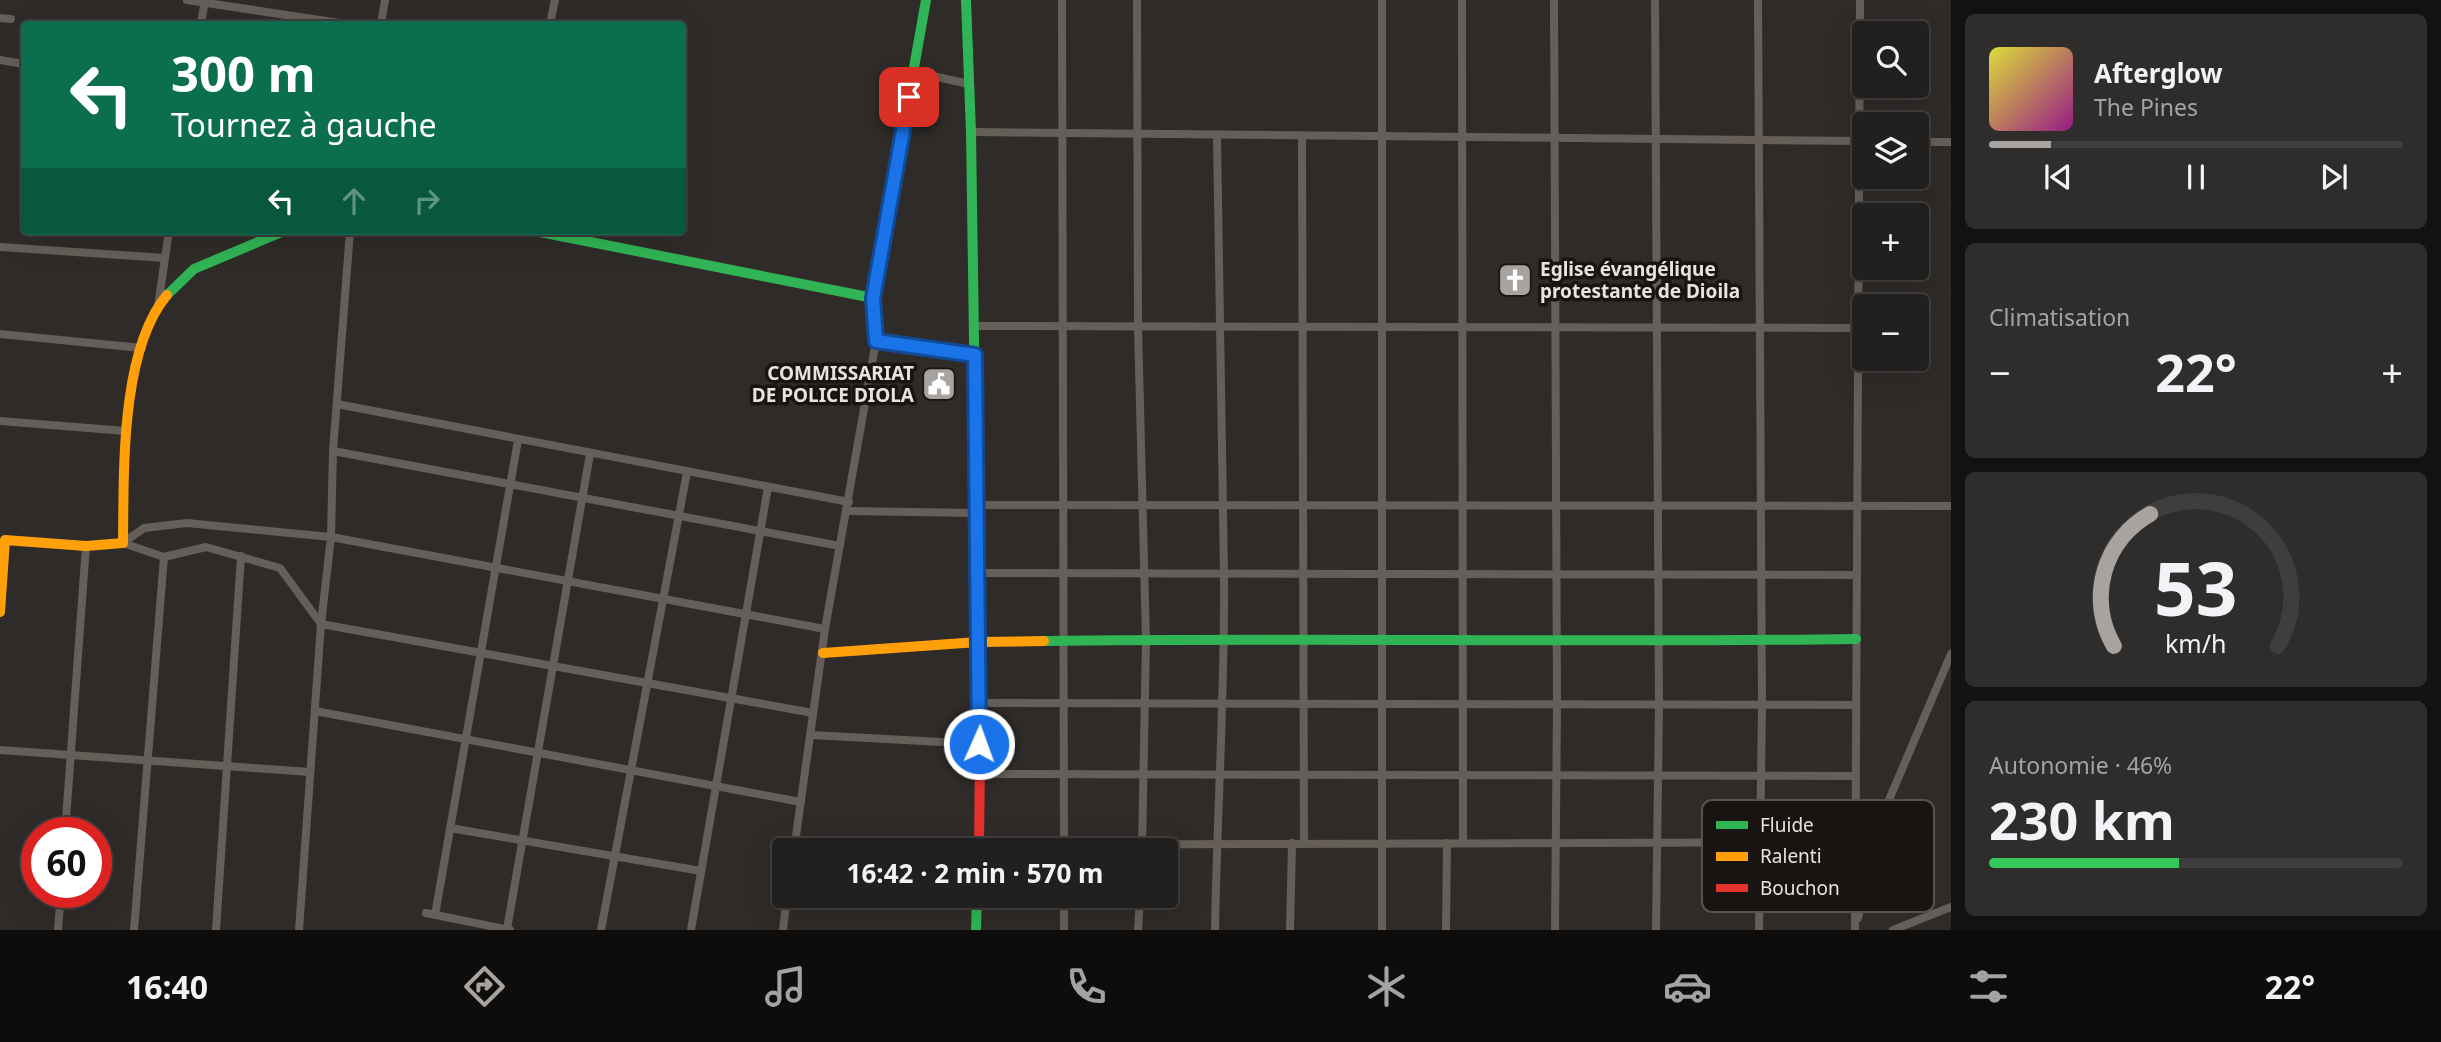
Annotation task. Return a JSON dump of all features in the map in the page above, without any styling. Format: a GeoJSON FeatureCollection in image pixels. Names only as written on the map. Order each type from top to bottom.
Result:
{"type":"FeatureCollection","features":[{"type":"Feature","properties":{"kind":"street"},"geometry":{"type":"LineString","coordinates":[[187,0],[328,21]]}},
{"type":"Feature","properties":{"kind":"street"},"geometry":{"type":"LineString","coordinates":[[382,21],[385,0]]}},
{"type":"Feature","properties":{"kind":"street"},"geometry":{"type":"LineString","coordinates":[[552,21],[555,0]]}},
{"type":"Feature","properties":{"kind":"street"},"geometry":{"type":"LineString","coordinates":[[796,838],[825,629],[876,341],[873,298],[926,0]]}},
{"type":"Feature","properties":{"kind":"street"},"geometry":{"type":"LineString","coordinates":[[966,0],[975,355],[980,703],[979,838]]}},
{"type":"Feature","properties":{"kind":"street"},"geometry":{"type":"LineString","coordinates":[[1062,0],[1064,838]]}},
{"type":"Feature","properties":{"kind":"street"},"geometry":{"type":"LineString","coordinates":[[1137,0],[1138,327],[1146,640],[1142,838]]}},
{"type":"Feature","properties":{"kind":"street"},"geometry":{"type":"LineString","coordinates":[[1382,0],[1382,930]]}},
{"type":"Feature","properties":{"kind":"street"},"geometry":{"type":"LineString","coordinates":[[1462,0],[1464,843]]}},
{"type":"Feature","properties":{"kind":"street"},"geometry":{"type":"LineString","coordinates":[[1554,0],[1557,705],[1555,930]]}},
{"type":"Feature","properties":{"kind":"street"},"geometry":{"type":"LineString","coordinates":[[1655,0],[1656,642],[1659,705],[1656,930]]}},
{"type":"Feature","properties":{"kind":"street"},"geometry":{"type":"LineString","coordinates":[[1758,0],[1759,641],[1762,705],[1760,800]]}},
{"type":"Feature","properties":{"kind":"street"},"geometry":{"type":"LineString","coordinates":[[1860,0],[1861,112]]}},
{"type":"Feature","properties":{"kind":"street"},"geometry":{"type":"LineString","coordinates":[[202,21],[205,1]]}},
{"type":"Feature","properties":{"kind":"street"},"geometry":{"type":"LineString","coordinates":[[0,18],[11,19]]}},
{"type":"Feature","properties":{"kind":"street"},"geometry":{"type":"LineString","coordinates":[[0,60],[21,64]]}},
{"type":"Feature","properties":{"kind":"street"},"geometry":{"type":"LineString","coordinates":[[914,72],[970,84]]}},
{"type":"Feature","properties":{"kind":"street"},"geometry":{"type":"LineString","coordinates":[[971,132],[1852,141]]}},
{"type":"Feature","properties":{"kind":"street"},"geometry":{"type":"LineString","coordinates":[[1215,930],[1222,776],[1224,638],[1217,135]]}},
{"type":"Feature","properties":{"kind":"street"},"geometry":{"type":"LineString","coordinates":[[1302,136],[1304,844]]}},
{"type":"Feature","properties":{"kind":"street"},"geometry":{"type":"LineString","coordinates":[[1929,142],[1951,142]]}},
{"type":"Feature","properties":{"kind":"street"},"geometry":{"type":"LineString","coordinates":[[1859,294],[1860,189]]}},
{"type":"Feature","properties":{"kind":"street"},"geometry":{"type":"LineString","coordinates":[[123,543],[126,432],[142,348],[158,306],[168,235]]}},
{"type":"Feature","properties":{"kind":"street"},"geometry":{"type":"LineString","coordinates":[[158,306],[188,273],[275,235]]}},
{"type":"Feature","properties":{"kind":"street"},"geometry":{"type":"LineString","coordinates":[[299,930],[321,624],[331,537],[333,451],[350,235]]}},
{"type":"Feature","properties":{"kind":"street"},"geometry":{"type":"LineString","coordinates":[[555,235],[873,298]]}},
{"type":"Feature","properties":{"kind":"street"},"geometry":{"type":"LineString","coordinates":[[0,247],[164,258]]}},
{"type":"Feature","properties":{"kind":"street"},"geometry":{"type":"LineString","coordinates":[[974,326],[1852,328]]}},
{"type":"Feature","properties":{"kind":"street"},"geometry":{"type":"LineString","coordinates":[[0,334],[142,348]]}},
{"type":"Feature","properties":{"kind":"street"},"geometry":{"type":"LineString","coordinates":[[876,341],[975,355]]}},
{"type":"Feature","properties":{"kind":"street"},"geometry":{"type":"LineString","coordinates":[[1856,800],[1858,371]]}},
{"type":"Feature","properties":{"kind":"street"},"geometry":{"type":"LineString","coordinates":[[337,404],[849,502]]}},
{"type":"Feature","properties":{"kind":"street"},"geometry":{"type":"LineString","coordinates":[[0,421],[126,432]]}},
{"type":"Feature","properties":{"kind":"street"},"geometry":{"type":"LineString","coordinates":[[518,440],[450,828],[430,914],[508,930],[590,454]]}},
{"type":"Feature","properties":{"kind":"street"},"geometry":{"type":"LineString","coordinates":[[333,451],[841,546]]}},
{"type":"Feature","properties":{"kind":"street"},"geometry":{"type":"LineString","coordinates":[[601,930],[687,472]]}},
{"type":"Feature","properties":{"kind":"street"},"geometry":{"type":"LineString","coordinates":[[691,930],[768,487]]}},
{"type":"Feature","properties":{"kind":"street"},"geometry":{"type":"LineString","coordinates":[[847,511],[1222,503],[1382,506],[1951,506]]}},
{"type":"Feature","properties":{"kind":"street"},"geometry":{"type":"LineString","coordinates":[[123,543],[144,528],[187,523],[331,537],[825,629]]}},
{"type":"Feature","properties":{"kind":"street"},"geometry":{"type":"LineString","coordinates":[[0,612],[2,537],[86,546],[123,543],[164,557],[206,547],[280,568],[321,624],[813,713]]}},
{"type":"Feature","properties":{"kind":"street"},"geometry":{"type":"LineString","coordinates":[[66,817],[86,546]]}},
{"type":"Feature","properties":{"kind":"street"},"geometry":{"type":"LineString","coordinates":[[216,930],[241,556]]}},
{"type":"Feature","properties":{"kind":"street"},"geometry":{"type":"LineString","coordinates":[[134,930],[164,557]]}},
{"type":"Feature","properties":{"kind":"street"},"geometry":{"type":"LineString","coordinates":[[977,573],[1857,575]]}},
{"type":"Feature","properties":{"kind":"street"},"geometry":{"type":"LineString","coordinates":[[823,653],[978,642],[1063,640],[1465,638],[1656,642],[1856,639]]}},
{"type":"Feature","properties":{"kind":"street"},"geometry":{"type":"LineString","coordinates":[[1889,800],[1951,654]]}},
{"type":"Feature","properties":{"kind":"street"},"geometry":{"type":"LineString","coordinates":[[980,703],[1856,705]]}},
{"type":"Feature","properties":{"kind":"street"},"geometry":{"type":"LineString","coordinates":[[314,711],[801,802]]}},
{"type":"Feature","properties":{"kind":"street"},"geometry":{"type":"LineString","coordinates":[[811,735],[979,744]]}},
{"type":"Feature","properties":{"kind":"street"},"geometry":{"type":"LineString","coordinates":[[0,750],[310,772]]}},
{"type":"Feature","properties":{"kind":"street"},"geometry":{"type":"LineString","coordinates":[[979,774],[1856,776]]}},
{"type":"Feature","properties":{"kind":"street"},"geometry":{"type":"LineString","coordinates":[[450,828],[701,871]]}},
{"type":"Feature","properties":{"kind":"street"},"geometry":{"type":"LineString","coordinates":[[1178,846],[1702,842]]}},
{"type":"Feature","properties":{"kind":"street"},"geometry":{"type":"LineString","coordinates":[[1446,930],[1447,843]]}},
{"type":"Feature","properties":{"kind":"street"},"geometry":{"type":"LineString","coordinates":[[1290,930],[1292,844]]}},
{"type":"Feature","properties":{"kind":"street"},"geometry":{"type":"LineString","coordinates":[[1893,930],[1951,907]]}},
{"type":"Feature","properties":{"kind":"street"},"geometry":{"type":"LineString","coordinates":[[58,930],[60,908]]}},
{"type":"Feature","properties":{"kind":"street"},"geometry":{"type":"LineString","coordinates":[[783,930],[786,908]]}},
{"type":"Feature","properties":{"kind":"street"},"geometry":{"type":"LineString","coordinates":[[976,930],[977,908]]}},
{"type":"Feature","properties":{"kind":"street"},"geometry":{"type":"LineString","coordinates":[[1064,908],[1064,930]]}},
{"type":"Feature","properties":{"kind":"street"},"geometry":{"type":"LineString","coordinates":[[1138,930],[1139,908]]}},
{"type":"Feature","properties":{"kind":"street"},"geometry":{"type":"LineString","coordinates":[[1759,912],[1759,930]]}},
{"type":"Feature","properties":{"kind":"street"},"geometry":{"type":"LineString","coordinates":[[1855,912],[1855,930]]}},
{"type":"Feature","properties":{"kind":"street"},"geometry":{"type":"LineString","coordinates":[[1855,930],[1859,912]]}},
{"type":"Feature","properties":{"kind":"traffic: fast"},"geometry":{"type":"LineString","coordinates":[[555,235],[873,298],[926,0]]}},
{"type":"Feature","properties":{"kind":"traffic: fast"},"geometry":{"type":"LineString","coordinates":[[966,0],[971,132],[980,755]]}},
{"type":"Feature","properties":{"kind":"traffic: fast"},"geometry":{"type":"LineString","coordinates":[[167,295],[194,269],[275,235]]}},
{"type":"Feature","properties":{"kind":"traffic: fast"},"geometry":{"type":"LineString","coordinates":[[1044,641],[1856,639]]}},
{"type":"Feature","properties":{"kind":"traffic: fast"},"geometry":{"type":"LineString","coordinates":[[976,930],[977,908]]}},
{"type":"Feature","properties":{"kind":"traffic: slow"},"geometry":{"type":"LineString","coordinates":[[0,612],[5,540],[86,546],[123,543],[125,449],[133,380],[140,348],[152,319],[167,295]]}},
{"type":"Feature","properties":{"kind":"traffic: slow"},"geometry":{"type":"LineString","coordinates":[[823,653],[978,642],[1044,641]]}},
{"type":"Feature","properties":{"kind":"traffic: jam"},"geometry":{"type":"LineString","coordinates":[[979,838],[980,755]]}},
{"type":"Feature","properties":{"kind":"place","name":"Eglise évangélique protestante de Dioila"},"geometry":{"type":"Point","coordinates":[1515,280]}},
{"type":"Feature","properties":{"kind":"place","name":"COMMISSARIAT DE POLICE DIOLA"},"geometry":{"type":"Point","coordinates":[939,384]}},
{"type":"Feature","properties":{"kind":"route"},"geometry":{"type":"LineString","coordinates":[[909,97],[873,298],[876,341],[975,355],[979,744]]}}]}
